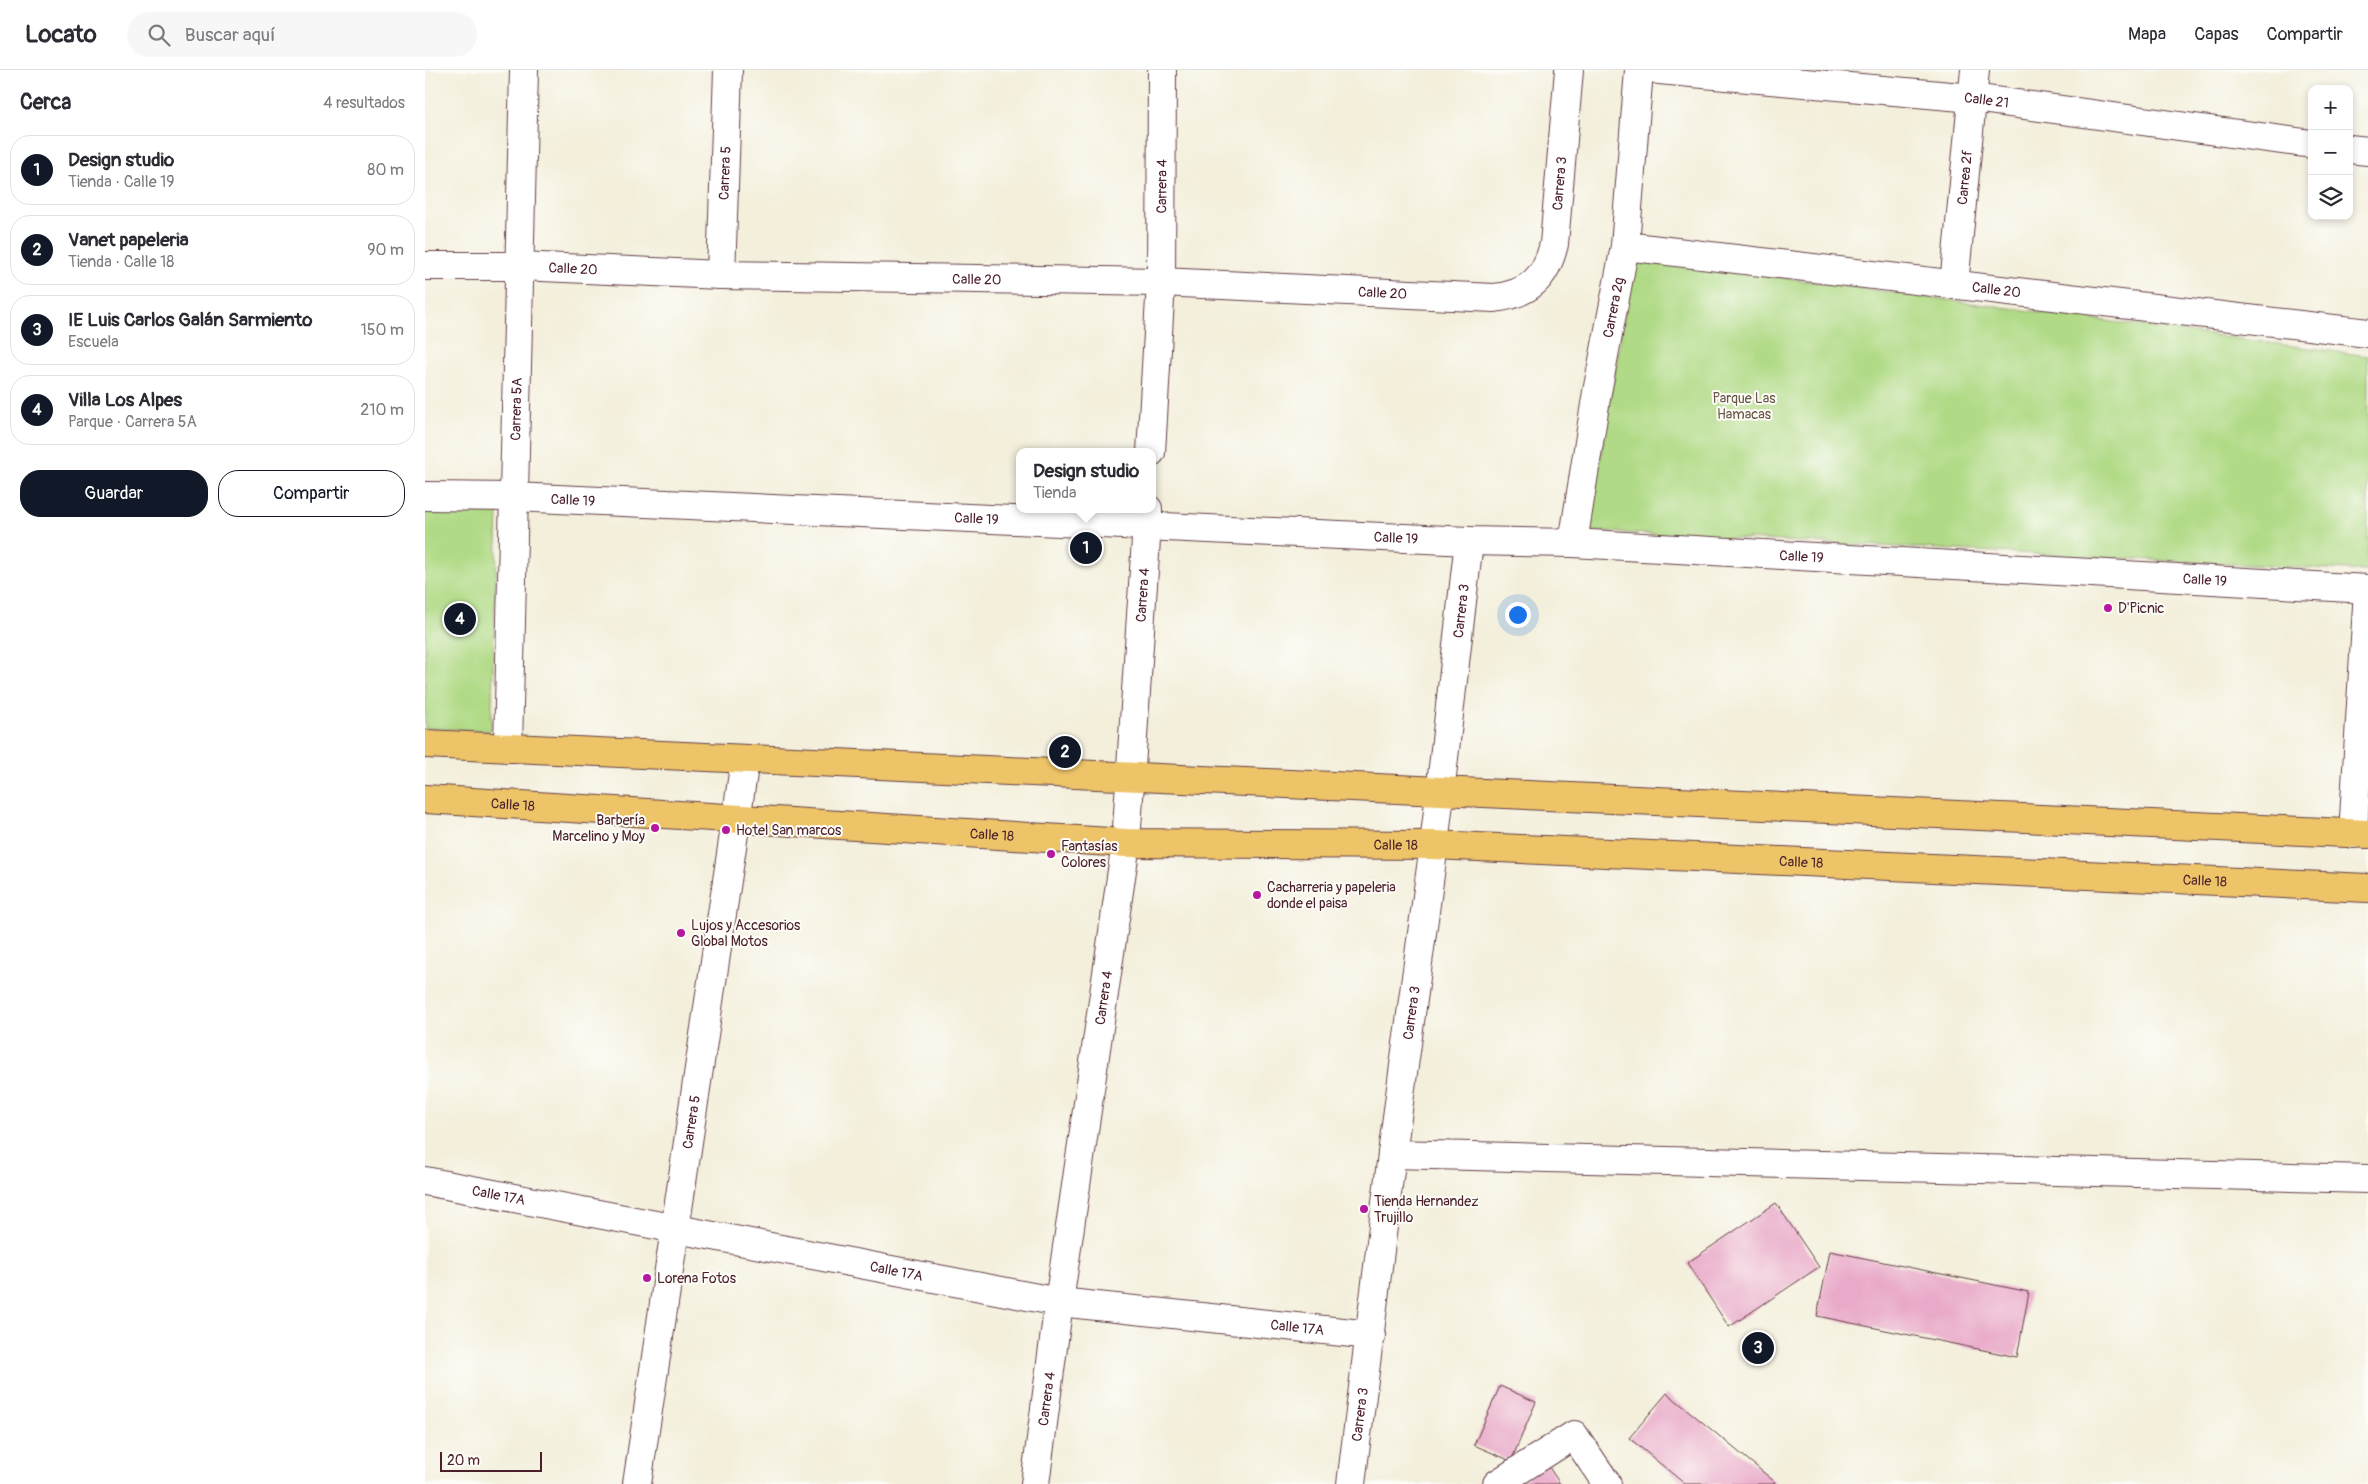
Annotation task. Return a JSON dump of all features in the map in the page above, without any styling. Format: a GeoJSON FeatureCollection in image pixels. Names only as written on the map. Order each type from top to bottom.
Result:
{"type":"FeatureCollection","features":[{"type":"Feature","properties":{"kind":"main road"},"geometry":{"type":"LineString","coordinates":[[425,744],[2361,834]]}},
{"type":"Feature","properties":{"kind":"main road","name":"Calle 18"},"geometry":{"type":"LineString","coordinates":[[425,799],[735,820],[1126,843],[1434,845],[2368,888]]}},
{"type":"Feature","properties":{"kind":"street","name":"Carrera 5A"},"geometry":{"type":"LineString","coordinates":[[508,748],[524,70]]}},
{"type":"Feature","properties":{"kind":"street","name":"Carrera 5"},"geometry":{"type":"LineString","coordinates":[[721,275],[728,70]]}},
{"type":"Feature","properties":{"kind":"street","name":"Carrera 4"},"geometry":{"type":"LineString","coordinates":[[1151,448],[1161,282],[1162,70]]}},
{"type":"Feature","properties":{"kind":"street","name":"Carrera 3"},"geometry":{"type":"LineString","coordinates":[[1527,288],[1540,276],[1550,261],[1569,70]]}},
{"type":"Feature","properties":{"kind":"street","name":"Carrera 2g"},"geometry":{"type":"LineString","coordinates":[[1573,543],[1597,392],[1625,246],[1639,70]]}},
{"type":"Feature","properties":{"kind":"street","name":"Calle 21"},"geometry":{"type":"LineString","coordinates":[[1659,70],[1805,76],[2308,143]]}},
{"type":"Feature","properties":{"kind":"street","name":"Carrea 2f"},"geometry":{"type":"LineString","coordinates":[[1954,285],[1975,70]]}},
{"type":"Feature","properties":{"kind":"street"},"geometry":{"type":"LineString","coordinates":[[2353,149],[2368,151]]}},
{"type":"Feature","properties":{"kind":"street","name":"Calle 20"},"geometry":{"type":"LineString","coordinates":[[1625,246],[2368,333]]}},
{"type":"Feature","properties":{"kind":"street","name":"Calle 20"},"geometry":{"type":"LineString","coordinates":[[425,266],[519,266],[721,275],[1161,282],[1494,298],[1511,296],[1527,288]]}},
{"type":"Feature","properties":{"kind":"street","name":"Calle 19"},"geometry":{"type":"LineString","coordinates":[[425,496],[514,497],[1016,513]]}},
{"type":"Feature","properties":{"kind":"street","name":"Calle 19"},"geometry":{"type":"LineString","coordinates":[[1020,513],[1147,517],[1469,541],[1573,543],[2368,589]]}},
{"type":"Feature","properties":{"kind":"street","name":"Carrera 4"},"geometry":{"type":"LineString","coordinates":[[1035,1484],[1059,1302],[1126,843],[1147,517]]}},
{"type":"Feature","properties":{"kind":"street","name":"Carrera 3"},"geometry":{"type":"LineString","coordinates":[[1351,1484],[1392,1154],[1434,845],[1469,541]]}},
{"type":"Feature","properties":{"kind":"street"},"geometry":{"type":"LineString","coordinates":[[2361,834],[2368,589]]}},
{"type":"Feature","properties":{"kind":"street","name":"Carrera 5"},"geometry":{"type":"LineString","coordinates":[[637,1484],[745,760]]}},
{"type":"Feature","properties":{"kind":"street"},"geometry":{"type":"LineString","coordinates":[[1392,1154],[2368,1178]]}},
{"type":"Feature","properties":{"kind":"street","name":"Calle 17A"},"geometry":{"type":"LineString","coordinates":[[425,1182],[1059,1302],[1371,1335]]}},
{"type":"Feature","properties":{"kind":"street"},"geometry":{"type":"LineString","coordinates":[[1497,1484],[1574,1435],[1607,1484]]}},
{"type":"Feature","properties":{"kind":"green space","name":"Parque Las Hamacas"},"geometry":{"type":"Polygon","coordinates":[[[1634,258],[2368,356],[2368,571],[1588,531],[1634,258]]]}},
{"type":"Feature","properties":{"kind":"green space"},"geometry":{"type":"Polygon","coordinates":[[[425,507],[498,510],[491,731],[425,728],[425,507]]]}},
{"type":"Feature","properties":{"kind":"building"},"geometry":{"type":"Polygon","coordinates":[[[1776,1203],[1819,1267],[1729,1327],[1687,1263],[1776,1203]]]}},
{"type":"Feature","properties":{"kind":"building"},"geometry":{"type":"Polygon","coordinates":[[[1830,1251],[2029,1292],[2017,1357],[1817,1316],[1830,1251]]]}},
{"type":"Feature","properties":{"kind":"building"},"geometry":{"type":"Polygon","coordinates":[[[1500,1386],[1536,1402],[1511,1461],[1474,1445],[1500,1386]]]}},
{"type":"Feature","properties":{"kind":"building"},"geometry":{"type":"Polygon","coordinates":[[[1667,1393],[1775,1482],[1774,1484],[1685,1484],[1629,1438],[1667,1393]]]}},
{"type":"Feature","properties":{"kind":"building"},"geometry":{"type":"Polygon","coordinates":[[[1547,1464],[1560,1484],[1517,1484],[1547,1464]]]}},
{"type":"Feature","properties":{"kind":"place","name":"Design studio"},"geometry":{"type":"Point","coordinates":[1086,548]}},
{"type":"Feature","properties":{"kind":"place","name":"D'Picnic"},"geometry":{"type":"Point","coordinates":[2108,608]}},
{"type":"Feature","properties":{"kind":"place","name":"Villa Los Alpes"},"geometry":{"type":"Point","coordinates":[460,619]}},
{"type":"Feature","properties":{"kind":"place","name":"Vanet papeleria"},"geometry":{"type":"Point","coordinates":[1065,752]}},
{"type":"Feature","properties":{"kind":"place","name":"Barbería Marcelino y Moy"},"geometry":{"type":"Point","coordinates":[655,828]}},
{"type":"Feature","properties":{"kind":"place","name":"Hotel San marcos"},"geometry":{"type":"Point","coordinates":[726,830]}},
{"type":"Feature","properties":{"kind":"place","name":"Fantasías Colores"},"geometry":{"type":"Point","coordinates":[1051,854]}},
{"type":"Feature","properties":{"kind":"place","name":"Cacharreria y papeleria donde el paisa"},"geometry":{"type":"Point","coordinates":[1257,895]}},
{"type":"Feature","properties":{"kind":"place","name":"Lujos y Accesorios Global Motos"},"geometry":{"type":"Point","coordinates":[681,933]}},
{"type":"Feature","properties":{"kind":"place","name":"Tienda Hernandez Trujillo"},"geometry":{"type":"Point","coordinates":[1364,1209]}},
{"type":"Feature","properties":{"kind":"place","name":"Lorena Fotos"},"geometry":{"type":"Point","coordinates":[647,1278]}},
{"type":"Feature","properties":{"kind":"place","name":"IE Luis Carlos Galán Sarmiento"},"geometry":{"type":"Point","coordinates":[1758,1348]}}]}
